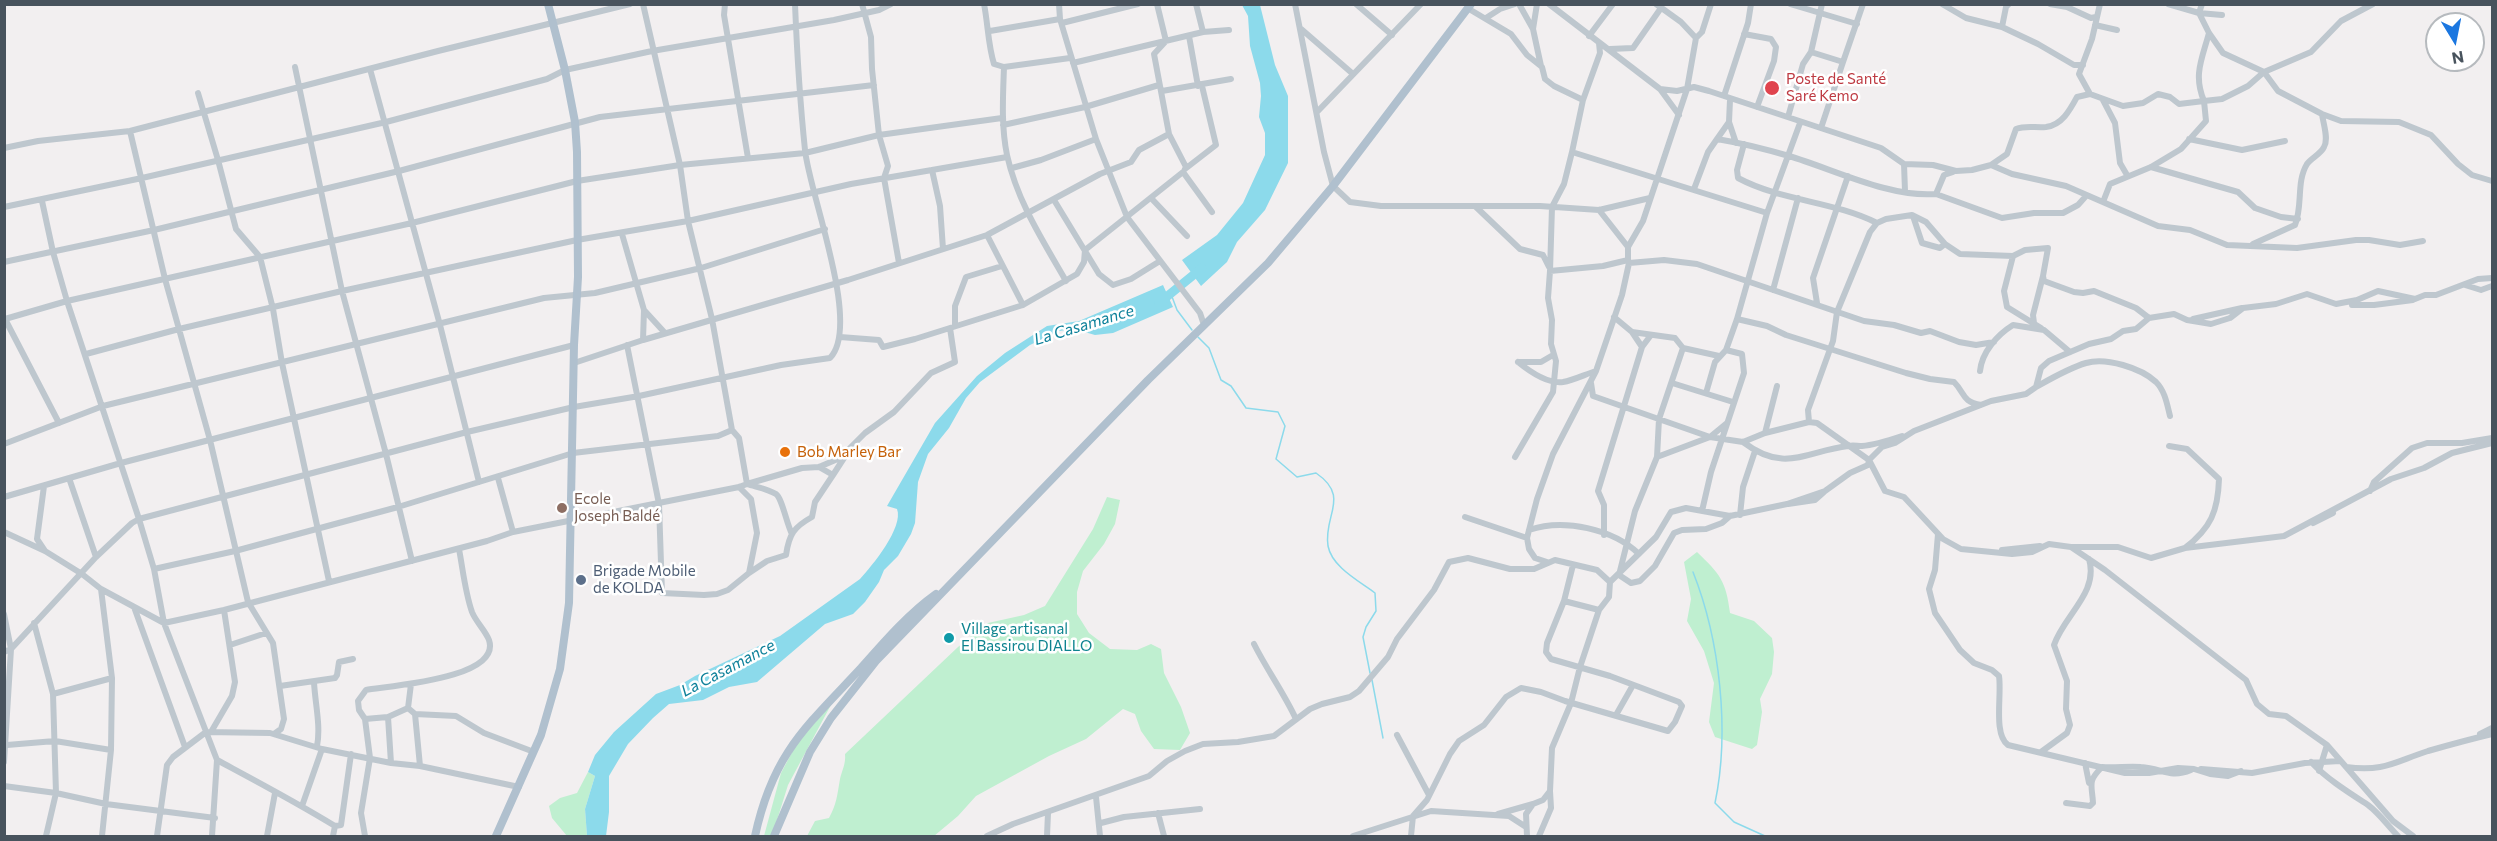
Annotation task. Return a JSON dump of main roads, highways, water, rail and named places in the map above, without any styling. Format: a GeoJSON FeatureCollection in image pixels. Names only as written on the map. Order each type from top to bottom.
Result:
{"type":"FeatureCollection","features":[{"type":"Feature","properties":{"kind":"main road"},"geometry":{"type":"LineString","coordinates":[[496,837],[534,752],[557,680],[566,634],[572,520],[577,180],[574,123],[565,70],[548,4]]}},
{"type":"Feature","properties":{"kind":"main road"},"geometry":{"type":"LineString","coordinates":[[774,837],[810,752],[831,718],[876,661],[1204,325],[1268,263],[1333,186],[1470,7]]}},
{"type":"Feature","properties":{"kind":"main road"},"geometry":{"type":"LineString","coordinates":[[755,837],[760,812],[774,774],[792,743],[825,703],[918,607],[947,586]]}},
{"type":"Feature","properties":{"kind":"water"},"geometry":{"type":"Polygon","coordinates":[[[1242,5],[1260,5],[1275,65],[1288,96],[1288,163],[1265,210],[1237,242],[1227,262],[1201,286],[1182,260],[1217,235],[1243,203],[1265,155],[1265,133],[1259,117],[1260,83],[1250,46],[1248,16],[1242,5]]]}},
{"type":"Feature","properties":{"kind":"water"},"geometry":{"type":"Polygon","coordinates":[[[1163,285],[1173,307],[1113,333],[1095,335],[1074,329],[1059,331],[1030,345],[980,382],[966,398],[949,428],[928,454],[918,482],[915,523],[911,534],[898,556],[884,570],[879,582],[865,602],[853,614],[825,624],[757,682],[729,687],[703,700],[669,704],[628,744],[609,776],[606,836],[587,836],[585,809],[595,776],[588,772],[595,755],[614,732],[656,694],[680,685],[780,636],[860,579],[886,546],[896,526],[897,509],[887,506],[935,423],[977,376],[1005,353],[1047,326],[1079,321],[1163,285]]]}},
{"type":"Feature","properties":{"kind":"waterway","name":"La Casamance"},"geometry":{"type":"LineString","coordinates":[[1159,303],[1202,268]]}},
{"type":"Feature","properties":{"kind":"waterway"},"geometry":{"type":"LineString","coordinates":[[1171,294],[1177,310],[1192,330]]}},
{"type":"Feature","properties":{"kind":"waterway"},"geometry":{"type":"LineString","coordinates":[[1198,337],[1209,348],[1221,380],[1231,386],[1246,408],[1278,412],[1285,426],[1276,459],[1297,477],[1316,473],[1332,490],[1334,498],[1327,535],[1331,554],[1340,567],[1375,593],[1376,611],[1363,637],[1370,673]]}},
{"type":"Feature","properties":{"kind":"waterway"},"geometry":{"type":"LineString","coordinates":[[1693,572],[1710,627],[1720,686],[1722,746],[1715,803],[1734,822],[1765,836]]}},
{"type":"Feature","properties":{"kind":"waterway"},"geometry":{"type":"LineString","coordinates":[[1372,680],[1383,738]]}},
{"type":"Feature","properties":{"kind":"place","name":"Poste de Santé Saré Kemo"},"geometry":{"type":"Point","coordinates":[1772,88]}},
{"type":"Feature","properties":{"kind":"place","name":"Bob Marley Bar"},"geometry":{"type":"Point","coordinates":[785,452]}},
{"type":"Feature","properties":{"kind":"place","name":"Ecole Joseph Baldé"},"geometry":{"type":"Point","coordinates":[562,508]}},
{"type":"Feature","properties":{"kind":"place","name":"Brigade Mobile de KOLDA"},"geometry":{"type":"Point","coordinates":[581,580]}},
{"type":"Feature","properties":{"kind":"place","name":"Village artisanal El Bassirou DIALLO"},"geometry":{"type":"Point","coordinates":[949,638]}}]}
